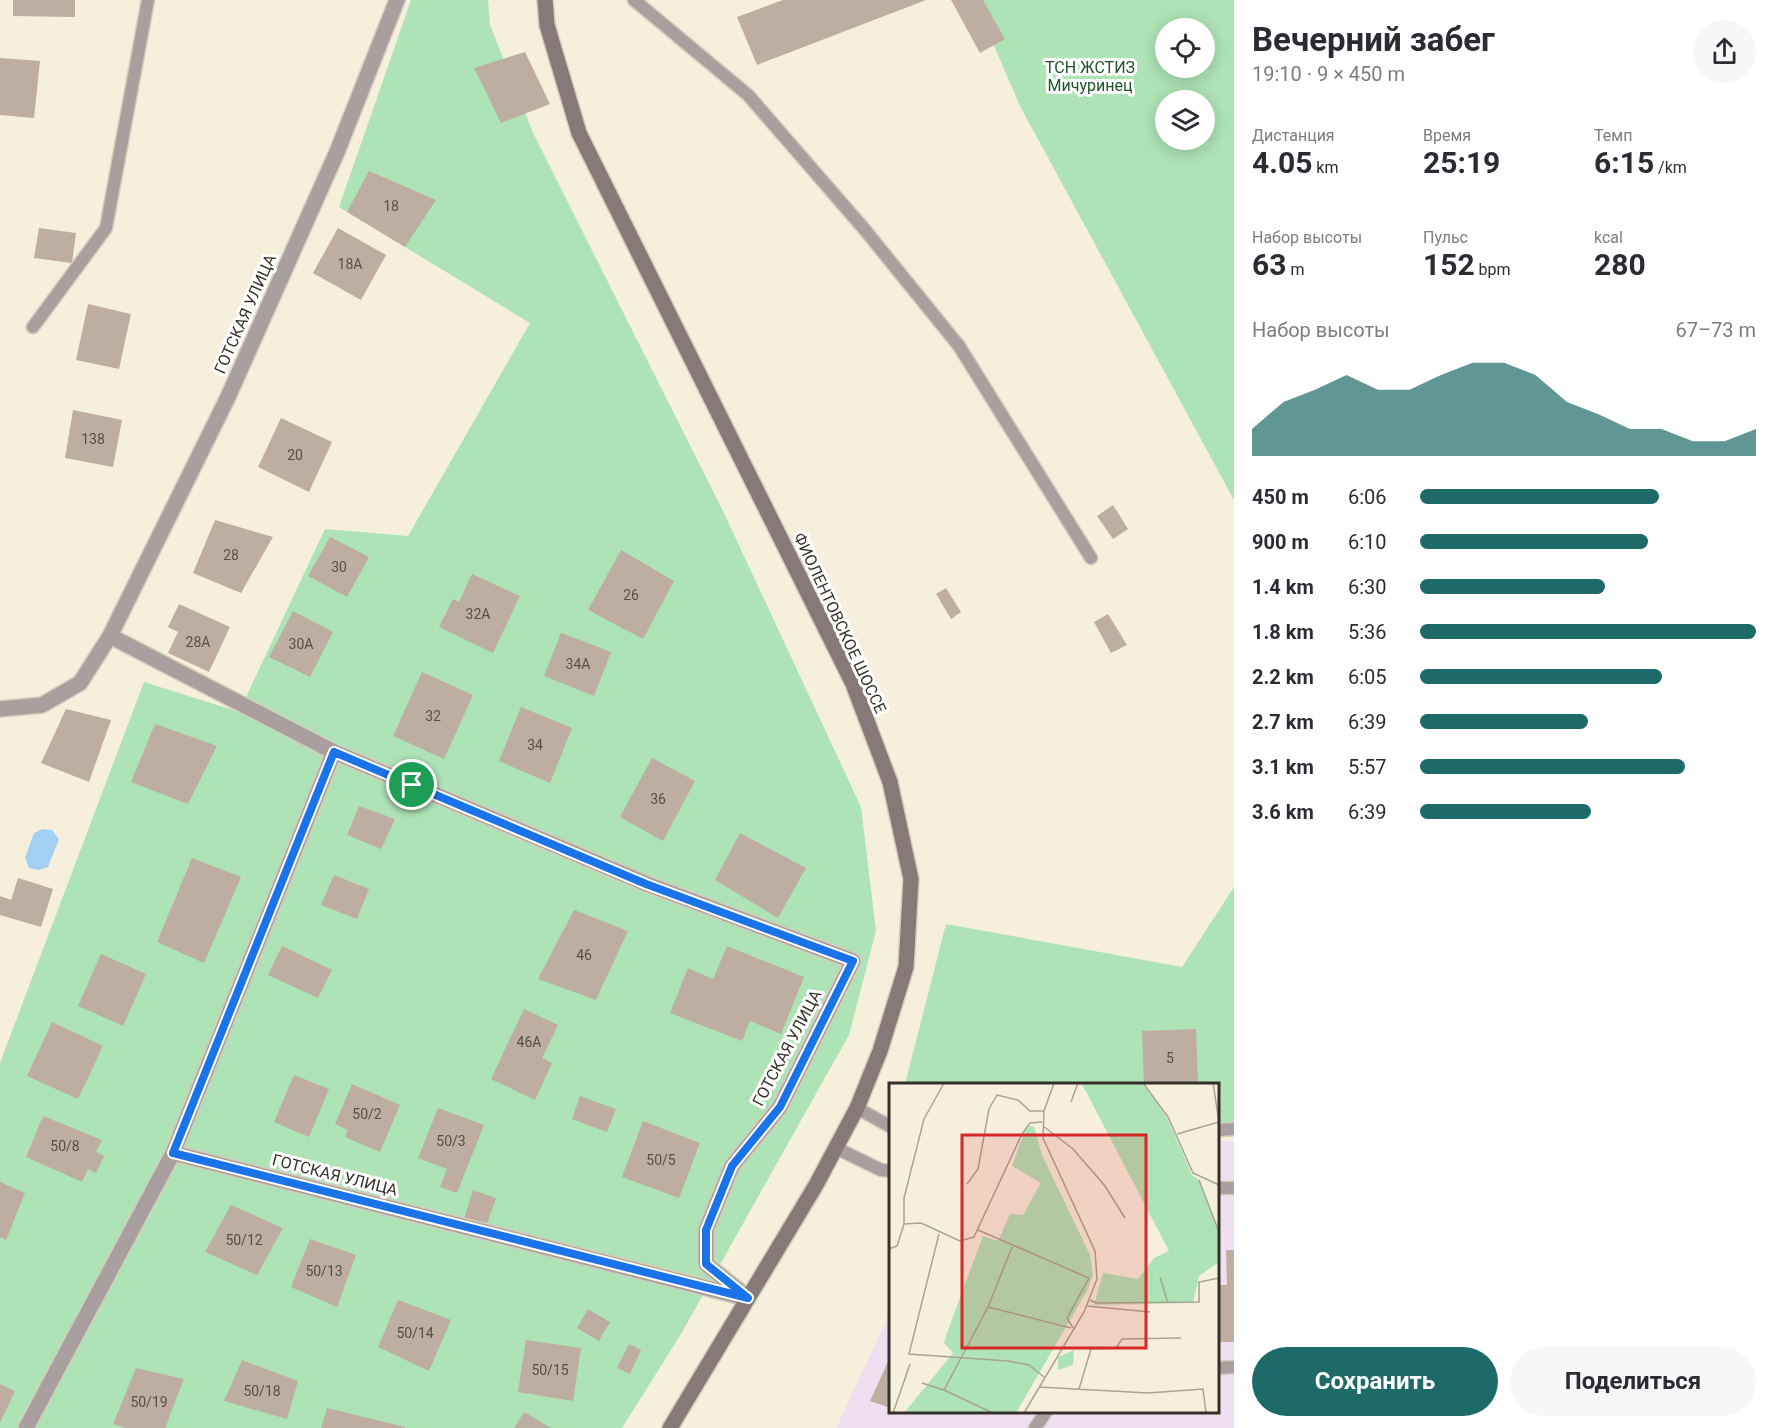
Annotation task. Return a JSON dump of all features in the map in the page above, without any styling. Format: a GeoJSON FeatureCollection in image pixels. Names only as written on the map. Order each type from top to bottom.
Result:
{"type":"FeatureCollection","features":[{"type":"Feature","properties":{"kind":"main road","name":"ФИОЛЕНТОВСКОЕ ШОССЕ"},"geometry":{"type":"LineString","coordinates":[[545,0],[547,25],[579,133],[853,684],[890,782],[911,879],[906,968],[880,1050],[857,1108],[836,1148],[670,1428]]}},
{"type":"Feature","properties":{"kind":"street","name":"ГОТСКАЯ УЛИЦА"},"geometry":{"type":"LineString","coordinates":[[0,709],[42,705],[80,683],[110,636],[228,397],[337,152],[397,0]]}},
{"type":"Feature","properties":{"kind":"street","name":"ГОТСКАЯ УЛИЦА"},"geometry":{"type":"LineString","coordinates":[[110,636],[334,752],[646,884],[853,961],[780,1107],[732,1166],[706,1230],[706,1264],[748,1298]]}},
{"type":"Feature","properties":{"kind":"street"},"geometry":{"type":"LineString","coordinates":[[26,1428],[173,1153],[334,752]]}},
{"type":"Feature","properties":{"kind":"street","name":"ГОТСКАЯ УЛИЦА"},"geometry":{"type":"LineString","coordinates":[[173,1153],[748,1298]]}},
{"type":"Feature","properties":{"kind":"lane"},"geometry":{"type":"LineString","coordinates":[[33,327],[106,228],[148,0]]}},
{"type":"Feature","properties":{"kind":"lane"},"geometry":{"type":"LineString","coordinates":[[634,0],[748,95],[880,248],[959,345],[1091,558]]}},
{"type":"Feature","properties":{"kind":"lane"},"geometry":{"type":"LineString","coordinates":[[857,1108],[889,1126]]}},
{"type":"Feature","properties":{"kind":"lane"},"geometry":{"type":"LineString","coordinates":[[1219,1130],[1234,1129]]}},
{"type":"Feature","properties":{"kind":"lane"},"geometry":{"type":"LineString","coordinates":[[836,1148],[880,1170],[889,1171]]}},
{"type":"Feature","properties":{"kind":"lane"},"geometry":{"type":"LineString","coordinates":[[1219,1368],[1234,1367]]}},
{"type":"Feature","properties":{"kind":"lane"},"geometry":{"type":"LineString","coordinates":[[1035,1428],[1045,1413]]}},
{"type":"Feature","properties":{"kind":"shaded area"},"geometry":{"type":"Polygon","coordinates":[[[1219,1141],[1234,1141],[1234,1428],[836,1428],[889,1315],[889,1413],[1219,1413],[1219,1141]]]}},
{"type":"Feature","properties":{"kind":"green space"},"geometry":{"type":"Polygon","coordinates":[[[411,0],[488,0],[490,25],[534,135],[722,509],[861,807],[876,931],[849,1035],[681,1334],[622,1428],[0,1428],[0,1063],[144,682],[239,712],[325,529],[408,536],[530,323],[339,207],[411,0]]]}},
{"type":"Feature","properties":{"kind":"green space","name":"ТСН ЖСТИЗ Мичуринец"},"geometry":{"type":"Polygon","coordinates":[[[974,0],[1234,0],[1234,500],[1021,108],[974,0]]]}},
{"type":"Feature","properties":{"kind":"green space"},"geometry":{"type":"Polygon","coordinates":[[[1234,887],[1234,1135],[1219,1135],[1219,1083],[905,1083],[946,924],[1182,967],[1234,887]]]}},
{"type":"Feature","properties":{"kind":"water"},"geometry":{"type":"Polygon","coordinates":[[[43,829],[52,830],[59,839],[48,867],[39,870],[29,868],[25,858],[34,833],[43,829]]]}},
{"type":"Feature","properties":{"kind":"building"},"geometry":{"type":"Polygon","coordinates":[[[13,0],[75,0],[75,17],[13,16],[13,0]]]}},
{"type":"Feature","properties":{"kind":"building"},"geometry":{"type":"Polygon","coordinates":[[[783,0],[926,0],[757,65],[737,17],[783,0]]]}},
{"type":"Feature","properties":{"kind":"building"},"geometry":{"type":"Polygon","coordinates":[[[951,0],[983,0],[1005,39],[980,53],[951,0]]]}},
{"type":"Feature","properties":{"kind":"building"},"geometry":{"type":"Polygon","coordinates":[[[525,52],[550,104],[501,123],[474,68],[525,52]]]}},
{"type":"Feature","properties":{"kind":"building"},"geometry":{"type":"Polygon","coordinates":[[[0,58],[40,61],[34,118],[0,115],[0,58]]]}},
{"type":"Feature","properties":{"kind":"building"},"geometry":{"type":"Polygon","coordinates":[[[369,171],[436,200],[405,247],[347,212],[369,171]]]}},
{"type":"Feature","properties":{"kind":"building"},"geometry":{"type":"Polygon","coordinates":[[[39,228],[76,233],[72,263],[34,258],[39,228]]]}},
{"type":"Feature","properties":{"kind":"building"},"geometry":{"type":"Polygon","coordinates":[[[338,228],[386,255],[361,300],[313,273],[338,228]]]}},
{"type":"Feature","properties":{"kind":"building"},"geometry":{"type":"Polygon","coordinates":[[[88,304],[131,314],[119,369],[76,360],[88,304]]]}},
{"type":"Feature","properties":{"kind":"building"},"geometry":{"type":"Polygon","coordinates":[[[73,410],[122,420],[113,467],[65,458],[73,410]]]}},
{"type":"Feature","properties":{"kind":"building"},"geometry":{"type":"Polygon","coordinates":[[[281,418],[332,442],[309,492],[258,467],[281,418]]]}},
{"type":"Feature","properties":{"kind":"building"},"geometry":{"type":"Polygon","coordinates":[[[1113,505],[1128,529],[1113,539],[1097,516],[1113,505]]]}},
{"type":"Feature","properties":{"kind":"building"},"geometry":{"type":"Polygon","coordinates":[[[215,520],[273,537],[241,593],[193,573],[215,520]]]}},
{"type":"Feature","properties":{"kind":"building"},"geometry":{"type":"Polygon","coordinates":[[[330,537],[369,557],[347,597],[308,576],[330,537]]]}},
{"type":"Feature","properties":{"kind":"building"},"geometry":{"type":"Polygon","coordinates":[[[621,550],[674,581],[643,639],[588,610],[621,550]]]}},
{"type":"Feature","properties":{"kind":"building"},"geometry":{"type":"Polygon","coordinates":[[[472,574],[520,596],[493,653],[439,627],[453,599],[459,602],[472,574]]]}},
{"type":"Feature","properties":{"kind":"building"},"geometry":{"type":"Polygon","coordinates":[[[946,588],[961,612],[951,619],[936,594],[946,588]]]}},
{"type":"Feature","properties":{"kind":"building"},"geometry":{"type":"Polygon","coordinates":[[[179,604],[230,627],[209,672],[168,653],[178,632],[168,627],[179,604]]]}},
{"type":"Feature","properties":{"kind":"building"},"geometry":{"type":"Polygon","coordinates":[[[293,611],[333,632],[310,677],[269,657],[293,611]]]}},
{"type":"Feature","properties":{"kind":"building"},"geometry":{"type":"Polygon","coordinates":[[[1108,614],[1127,645],[1111,653],[1094,622],[1108,614]]]}},
{"type":"Feature","properties":{"kind":"building"},"geometry":{"type":"Polygon","coordinates":[[[561,633],[611,652],[594,696],[544,676],[561,633]]]}},
{"type":"Feature","properties":{"kind":"building"},"geometry":{"type":"Polygon","coordinates":[[[422,672],[473,695],[444,759],[393,736],[422,672]]]}},
{"type":"Feature","properties":{"kind":"building"},"geometry":{"type":"Polygon","coordinates":[[[521,707],[572,728],[550,783],[499,761],[521,707]]]}},
{"type":"Feature","properties":{"kind":"building"},"geometry":{"type":"Polygon","coordinates":[[[66,709],[111,720],[89,782],[41,763],[66,709]]]}},
{"type":"Feature","properties":{"kind":"building"},"geometry":{"type":"Polygon","coordinates":[[[155,724],[217,746],[188,804],[131,782],[155,724]]]}},
{"type":"Feature","properties":{"kind":"building"},"geometry":{"type":"Polygon","coordinates":[[[652,758],[695,781],[663,841],[620,817],[652,758]]]}},
{"type":"Feature","properties":{"kind":"building"},"geometry":{"type":"Polygon","coordinates":[[[359,806],[395,819],[381,849],[347,835],[359,806]]]}},
{"type":"Feature","properties":{"kind":"building"},"geometry":{"type":"Polygon","coordinates":[[[740,833],[806,868],[778,918],[715,880],[740,833]]]}},
{"type":"Feature","properties":{"kind":"building"},"geometry":{"type":"Polygon","coordinates":[[[192,858],[241,877],[204,963],[157,942],[192,858]]]}},
{"type":"Feature","properties":{"kind":"building"},"geometry":{"type":"Polygon","coordinates":[[[334,875],[369,889],[357,919],[321,905],[334,875]]]}},
{"type":"Feature","properties":{"kind":"building"},"geometry":{"type":"Polygon","coordinates":[[[18,878],[53,889],[41,927],[0,915],[0,896],[11,900],[18,878]]]}},
{"type":"Feature","properties":{"kind":"building"},"geometry":{"type":"Polygon","coordinates":[[[574,910],[628,931],[596,1000],[538,979],[574,910]]]}},
{"type":"Feature","properties":{"kind":"building"},"geometry":{"type":"Polygon","coordinates":[[[282,946],[332,970],[318,998],[268,975],[282,946]]]}},
{"type":"Feature","properties":{"kind":"building"},"geometry":{"type":"Polygon","coordinates":[[[727,946],[804,977],[781,1034],[750,1021],[742,1041],[670,1013],[688,968],[713,979],[727,946]]]}},
{"type":"Feature","properties":{"kind":"building"},"geometry":{"type":"Polygon","coordinates":[[[101,954],[146,974],[123,1026],[78,1006],[101,954]]]}},
{"type":"Feature","properties":{"kind":"building"},"geometry":{"type":"Polygon","coordinates":[[[524,1009],[558,1025],[542,1058],[552,1063],[535,1100],[491,1079],[524,1009]]]}},
{"type":"Feature","properties":{"kind":"building"},"geometry":{"type":"Polygon","coordinates":[[[52,1022],[103,1046],[78,1099],[27,1076],[52,1022]]]}},
{"type":"Feature","properties":{"kind":"building"},"geometry":{"type":"Polygon","coordinates":[[[1196,1029],[1198,1083],[1144,1083],[1142,1031],[1196,1029]]]}},
{"type":"Feature","properties":{"kind":"building"},"geometry":{"type":"Polygon","coordinates":[[[294,1075],[329,1089],[309,1137],[274,1122],[294,1075]]]}},
{"type":"Feature","properties":{"kind":"building"},"geometry":{"type":"Polygon","coordinates":[[[352,1084],[400,1105],[380,1152],[345,1137],[348,1130],[335,1124],[352,1084]]]}},
{"type":"Feature","properties":{"kind":"building"},"geometry":{"type":"Polygon","coordinates":[[[580,1096],[616,1109],[607,1132],[572,1119],[580,1096]]]}},
{"type":"Feature","properties":{"kind":"building"},"geometry":{"type":"Polygon","coordinates":[[[438,1108],[484,1125],[457,1193],[440,1187],[447,1169],[418,1158],[438,1108]]]}},
{"type":"Feature","properties":{"kind":"building"},"geometry":{"type":"Polygon","coordinates":[[[43,1116],[102,1140],[96,1152],[104,1156],[96,1173],[88,1169],[82,1182],[26,1157],[43,1116]]]}},
{"type":"Feature","properties":{"kind":"building"},"geometry":{"type":"Polygon","coordinates":[[[643,1121],[700,1143],[679,1198],[622,1177],[643,1121]]]}},
{"type":"Feature","properties":{"kind":"building"},"geometry":{"type":"Polygon","coordinates":[[[0,1182],[25,1193],[6,1240],[0,1237],[0,1182]]]}},
{"type":"Feature","properties":{"kind":"building"},"geometry":{"type":"Polygon","coordinates":[[[473,1190],[496,1198],[485,1229],[463,1222],[473,1190]]]}},
{"type":"Feature","properties":{"kind":"building"},"geometry":{"type":"Polygon","coordinates":[[[231,1205],[283,1228],[257,1275],[205,1252],[231,1205]]]}},
{"type":"Feature","properties":{"kind":"building"},"geometry":{"type":"Polygon","coordinates":[[[310,1239],[356,1255],[337,1307],[291,1287],[310,1239]]]}},
{"type":"Feature","properties":{"kind":"building"},"geometry":{"type":"Polygon","coordinates":[[[1226,1250],[1234,1250],[1234,1342],[1219,1342],[1219,1285],[1227,1285],[1226,1250]]]}},
{"type":"Feature","properties":{"kind":"building"},"geometry":{"type":"Polygon","coordinates":[[[398,1300],[451,1320],[429,1371],[378,1347],[398,1300]]]}},
{"type":"Feature","properties":{"kind":"building"},"geometry":{"type":"Polygon","coordinates":[[[588,1309],[610,1322],[599,1341],[577,1328],[588,1309]]]}},
{"type":"Feature","properties":{"kind":"building"},"geometry":{"type":"Polygon","coordinates":[[[526,1340],[581,1348],[573,1401],[518,1392],[526,1340]]]}},
{"type":"Feature","properties":{"kind":"building"},"geometry":{"type":"Polygon","coordinates":[[[629,1344],[641,1350],[630,1374],[617,1368],[629,1344]]]}},
{"type":"Feature","properties":{"kind":"building"},"geometry":{"type":"Polygon","coordinates":[[[889,1359],[889,1407],[870,1401],[889,1359]]]}},
{"type":"Feature","properties":{"kind":"building"},"geometry":{"type":"Polygon","coordinates":[[[242,1360],[298,1381],[287,1419],[224,1401],[242,1360]]]}},
{"type":"Feature","properties":{"kind":"building"},"geometry":{"type":"Polygon","coordinates":[[[136,1368],[184,1379],[165,1428],[125,1428],[113,1424],[136,1368]]]}},
{"type":"Feature","properties":{"kind":"building"},"geometry":{"type":"Polygon","coordinates":[[[0,1384],[15,1391],[0,1423],[0,1384]]]}},
{"type":"Feature","properties":{"kind":"building"},"geometry":{"type":"Polygon","coordinates":[[[327,1408],[405,1427],[405,1428],[321,1428],[327,1408]]]}},
{"type":"Feature","properties":{"kind":"building"},"geometry":{"type":"Polygon","coordinates":[[[524,1412],[551,1428],[514,1428],[524,1412]]]}},
{"type":"Feature","properties":{"kind":"route"},"geometry":{"type":"LineString","coordinates":[[334,752],[412,785],[646,884],[853,961],[780,1107],[732,1166],[706,1230],[706,1264],[748,1298],[173,1153],[334,752]]}}]}
